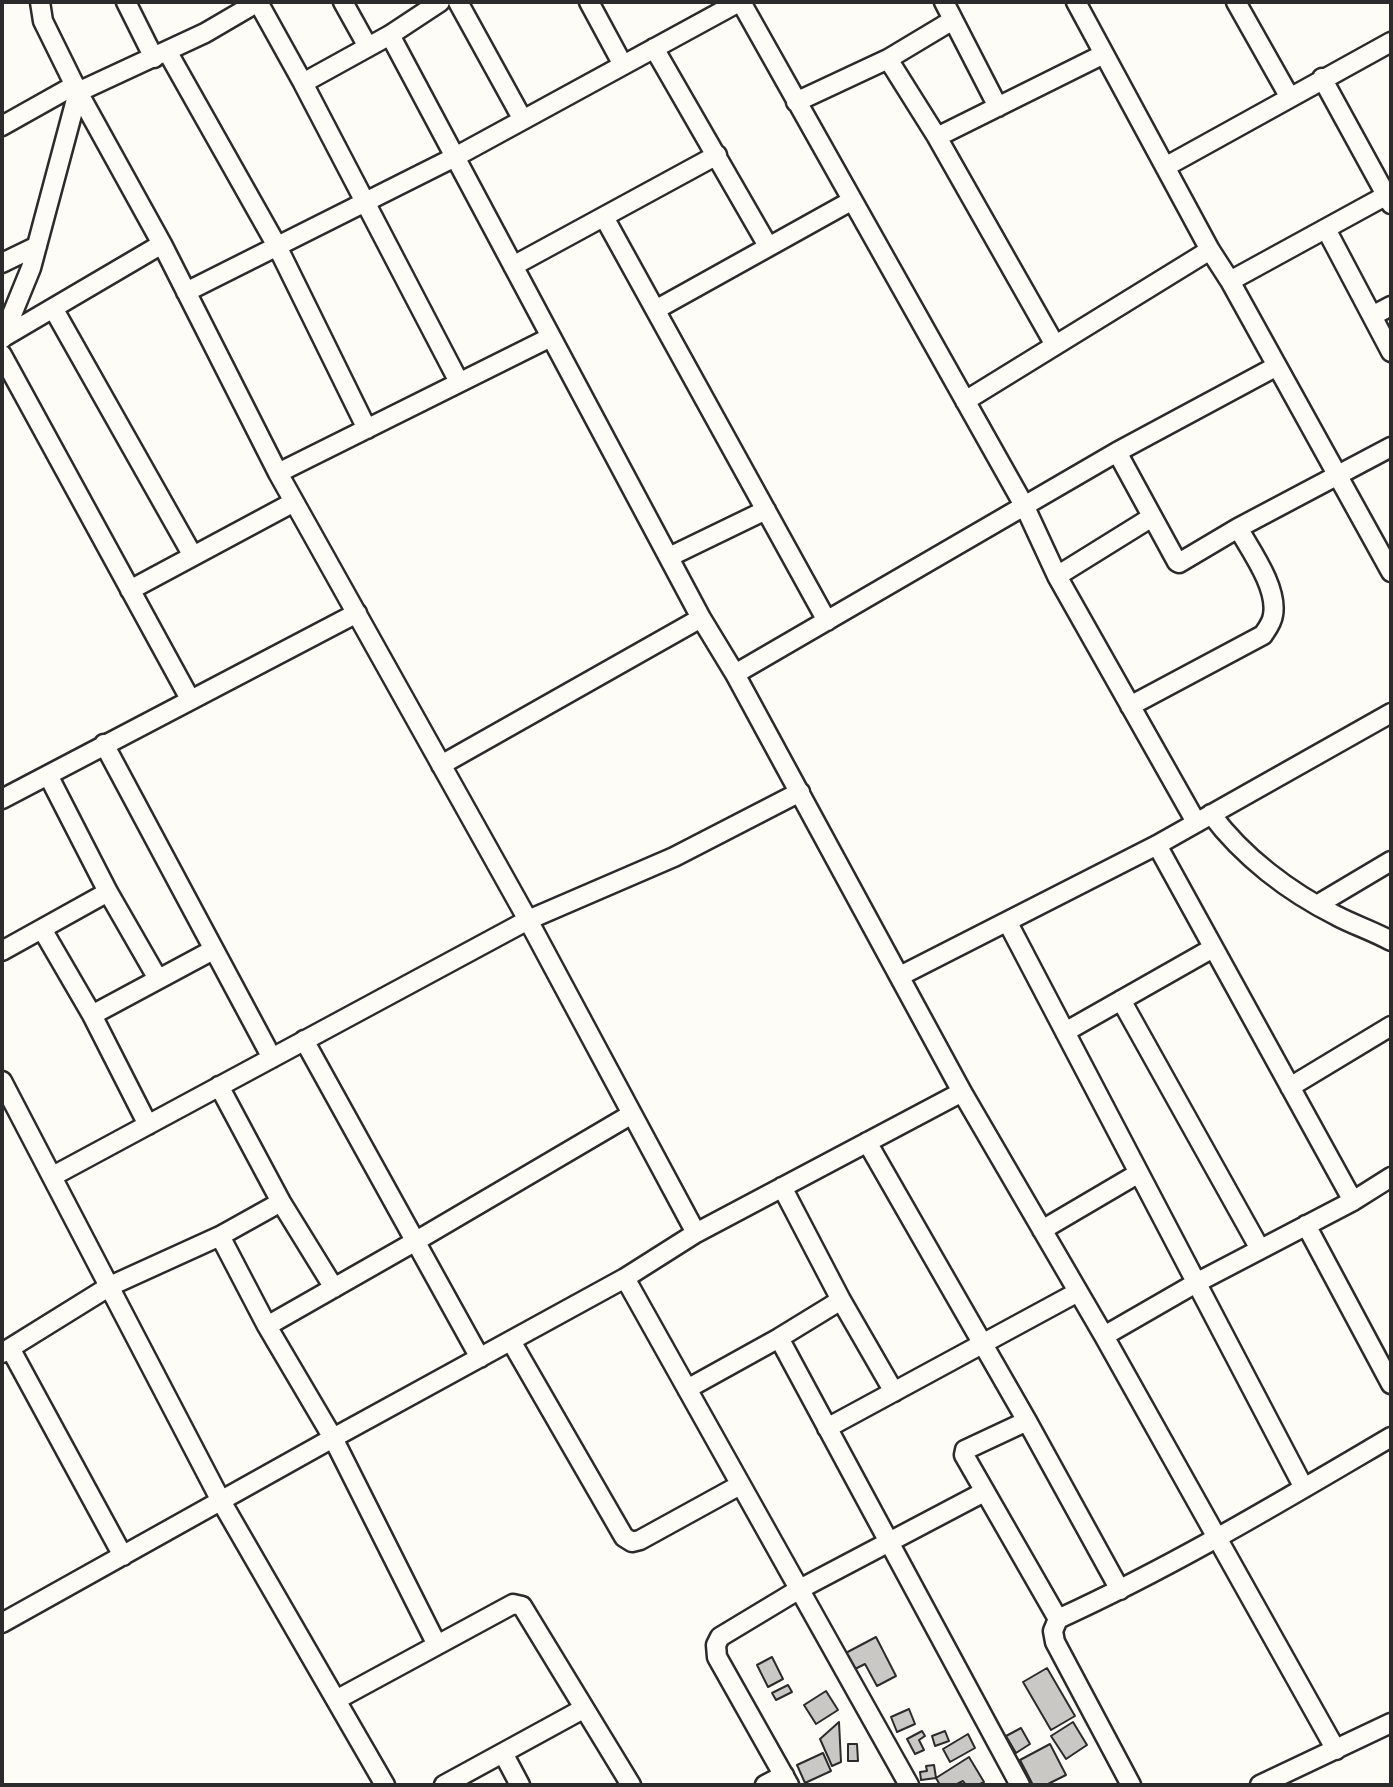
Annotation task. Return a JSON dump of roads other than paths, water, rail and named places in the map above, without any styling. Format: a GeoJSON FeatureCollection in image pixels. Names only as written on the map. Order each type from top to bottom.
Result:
{"type":"FeatureCollection","features":[{"type":"Feature","properties":{"kind":"street"},"geometry":{"type":"LineString","coordinates":[[34,2],[76,89],[162,244],[278,473],[528,920],[696,1233]]}},
{"type":"Feature","properties":{"kind":"street"},"geometry":{"type":"LineString","coordinates":[[40,2],[43,21]]}},
{"type":"Feature","properties":{"kind":"street"},"geometry":{"type":"LineString","coordinates":[[126,2],[276,246],[367,429]]}},
{"type":"Feature","properties":{"kind":"street"},"geometry":{"type":"LineString","coordinates":[[2,127],[76,89],[160,55],[258,2],[459,382]]}},
{"type":"Feature","properties":{"kind":"street"},"geometry":{"type":"LineString","coordinates":[[342,2],[368,47]]}},
{"type":"Feature","properties":{"kind":"street"},"geometry":{"type":"LineString","coordinates":[[303,83],[390,35],[440,2]]}},
{"type":"Feature","properties":{"kind":"street"},"geometry":{"type":"LineString","coordinates":[[458,2],[523,120]]}},
{"type":"Feature","properties":{"kind":"street"},"geometry":{"type":"LineString","coordinates":[[589,2],[623,65]]}},
{"type":"Feature","properties":{"kind":"street"},"geometry":{"type":"LineString","coordinates":[[186,292],[455,157],[740,2],[1025,507],[1057,576],[1130,706],[1204,818],[1224,831],[1257,863],[1317,905],[1391,941]]}},
{"type":"Feature","properties":{"kind":"street"},"geometry":{"type":"LineString","coordinates":[[944,2],[998,107]]}},
{"type":"Feature","properties":{"kind":"street"},"geometry":{"type":"LineString","coordinates":[[1076,2],[1210,250],[1278,366],[1391,572]]}},
{"type":"Feature","properties":{"kind":"street"},"geometry":{"type":"LineString","coordinates":[[1236,2],[1289,96]]}},
{"type":"Feature","properties":{"kind":"street"},"geometry":{"type":"LineString","coordinates":[[796,102],[888,59],[953,20]]}},
{"type":"Feature","properties":{"kind":"street"},"geometry":{"type":"LineString","coordinates":[[390,35],[701,618],[800,792],[962,1092],[1104,1336],[1336,1750]]}},
{"type":"Feature","properties":{"kind":"street"},"geometry":{"type":"LineString","coordinates":[[1166,167],[1289,96],[1391,42]]}},
{"type":"Feature","properties":{"kind":"street"},"geometry":{"type":"LineString","coordinates":[[654,48],[768,246]]}},
{"type":"Feature","properties":{"kind":"street"},"geometry":{"type":"LineString","coordinates":[[937,137],[1104,54]]}},
{"type":"Feature","properties":{"kind":"street"},"geometry":{"type":"LineString","coordinates":[[888,59],[937,137],[1055,345]]}},
{"type":"Feature","properties":{"kind":"street"},"geometry":{"type":"LineString","coordinates":[[1230,281],[1326,229],[1389,200],[1322,78]]}},
{"type":"Feature","properties":{"kind":"street"},"geometry":{"type":"LineString","coordinates":[[2,338],[37,246],[76,89]]}},
{"type":"Feature","properties":{"kind":"street"},"geometry":{"type":"LineString","coordinates":[[513,266],[716,155]]}},
{"type":"Feature","properties":{"kind":"street"},"geometry":{"type":"LineString","coordinates":[[657,309],[851,201]]}},
{"type":"Feature","properties":{"kind":"street"},"geometry":{"type":"LineString","coordinates":[[604,217],[827,621]]}},
{"type":"Feature","properties":{"kind":"street"},"geometry":{"type":"LineString","coordinates":[[1326,229],[1391,352]]}},
{"type":"Feature","properties":{"kind":"street"},"geometry":{"type":"LineString","coordinates":[[2,338],[162,244]]}},
{"type":"Feature","properties":{"kind":"street"},"geometry":{"type":"LineString","coordinates":[[2,263],[37,246]]}},
{"type":"Feature","properties":{"kind":"street"},"geometry":{"type":"LineString","coordinates":[[965,401],[1210,250]]}},
{"type":"Feature","properties":{"kind":"street"},"geometry":{"type":"LineString","coordinates":[[1372,316],[1391,306]]}},
{"type":"Feature","properties":{"kind":"street"},"geometry":{"type":"LineString","coordinates":[[53,308],[193,556]]}},
{"type":"Feature","properties":{"kind":"street"},"geometry":{"type":"LineString","coordinates":[[278,473],[551,337]]}},
{"type":"Feature","properties":{"kind":"street"},"geometry":{"type":"LineString","coordinates":[[2,355],[190,699]]}},
{"type":"Feature","properties":{"kind":"street"},"geometry":{"type":"LineString","coordinates":[[735,674],[1117,452],[1278,366]]}},
{"type":"Feature","properties":{"kind":"street"},"geometry":{"type":"LineString","coordinates":[[1117,452],[1178,563],[1391,447]]}},
{"type":"Feature","properties":{"kind":"street"},"geometry":{"type":"LineString","coordinates":[[130,590],[295,502]]}},
{"type":"Feature","properties":{"kind":"street"},"geometry":{"type":"LineString","coordinates":[[669,557],[766,510]]}},
{"type":"Feature","properties":{"kind":"street"},"geometry":{"type":"LineString","coordinates":[[1057,576],[1152,517]]}},
{"type":"Feature","properties":{"kind":"street"},"geometry":{"type":"LineString","coordinates":[[1130,706],[1263,635],[1269,627],[1273,615],[1271,594],[1264,574],[1238,528]]}},
{"type":"Feature","properties":{"kind":"street"},"geometry":{"type":"LineString","coordinates":[[2,799],[357,613]]}},
{"type":"Feature","properties":{"kind":"street"},"geometry":{"type":"LineString","coordinates":[[441,765],[701,618]]}},
{"type":"Feature","properties":{"kind":"street"},"geometry":{"type":"LineString","coordinates":[[900,976],[1157,845],[1391,712]]}},
{"type":"Feature","properties":{"kind":"street"},"geometry":{"type":"LineString","coordinates":[[104,744],[272,1058]]}},
{"type":"Feature","properties":{"kind":"street"},"geometry":{"type":"LineString","coordinates":[[48,775],[108,892],[158,979]]}},
{"type":"Feature","properties":{"kind":"street"},"geometry":{"type":"LineString","coordinates":[[53,1176],[528,920],[674,857],[800,792]]}},
{"type":"Feature","properties":{"kind":"street"},"geometry":{"type":"LineString","coordinates":[[1157,845],[1353,1201]]}},
{"type":"Feature","properties":{"kind":"street"},"geometry":{"type":"LineString","coordinates":[[1317,905],[1391,861]]}},
{"type":"Feature","properties":{"kind":"street"},"geometry":{"type":"LineString","coordinates":[[2,951],[108,892]]}},
{"type":"Feature","properties":{"kind":"street"},"geometry":{"type":"LineString","coordinates":[[1008,923],[1304,1488]]}},
{"type":"Feature","properties":{"kind":"street"},"geometry":{"type":"LineString","coordinates":[[42,929],[92,1015],[148,1125]]}},
{"type":"Feature","properties":{"kind":"street"},"geometry":{"type":"LineString","coordinates":[[1065,1032],[1213,948]]}},
{"type":"Feature","properties":{"kind":"street"},"geometry":{"type":"LineString","coordinates":[[92,1015],[213,950]]}},
{"type":"Feature","properties":{"kind":"street"},"geometry":{"type":"LineString","coordinates":[[1121,1000],[1260,1249]]}},
{"type":"Feature","properties":{"kind":"street"},"geometry":{"type":"LineString","coordinates":[[1290,1087],[1391,1026]]}},
{"type":"Feature","properties":{"kind":"street"},"geometry":{"type":"LineString","coordinates":[[304,1040],[480,1358]]}},
{"type":"Feature","properties":{"kind":"street"},"geometry":{"type":"LineString","coordinates":[[2,1081],[221,1501],[385,1785]]}},
{"type":"Feature","properties":{"kind":"street"},"geometry":{"type":"LineString","coordinates":[[219,1086],[281,1202],[334,1288]]}},
{"type":"Feature","properties":{"kind":"street"},"geometry":{"type":"LineString","coordinates":[[2,1623],[625,1278],[696,1233],[962,1092]]}},
{"type":"Feature","properties":{"kind":"street"},"geometry":{"type":"LineString","coordinates":[[267,1326],[632,1114]]}},
{"type":"Feature","properties":{"kind":"street"},"geometry":{"type":"LineString","coordinates":[[867,1142],[1027,1420],[1120,1590]]}},
{"type":"Feature","properties":{"kind":"street"},"geometry":{"type":"LineString","coordinates":[[1042,1230],[1139,1173]]}},
{"type":"Feature","properties":{"kind":"street"},"geometry":{"type":"LineString","coordinates":[[1104,1336],[1196,1283],[1353,1201],[1391,1177]]}},
{"type":"Feature","properties":{"kind":"street"},"geometry":{"type":"LineString","coordinates":[[782,1187],[841,1300],[894,1392]]}},
{"type":"Feature","properties":{"kind":"street"},"geometry":{"type":"LineString","coordinates":[[123,1556],[6,1350],[110,1286],[220,1236],[281,1202]]}},
{"type":"Feature","properties":{"kind":"street"},"geometry":{"type":"LineString","coordinates":[[1306,1225],[1391,1384]]}},
{"type":"Feature","properties":{"kind":"street"},"geometry":{"type":"LineString","coordinates":[[220,1236],[267,1326],[332,1438],[437,1645]]}},
{"type":"Feature","properties":{"kind":"street"},"geometry":{"type":"LineString","coordinates":[[625,1278],[909,1785]]}},
{"type":"Feature","properties":{"kind":"street"},"geometry":{"type":"LineString","coordinates":[[827,1428],[1078,1292]]}},
{"type":"Feature","properties":{"kind":"street"},"geometry":{"type":"LineString","coordinates":[[687,1389],[841,1300]]}},
{"type":"Feature","properties":{"kind":"street"},"geometry":{"type":"LineString","coordinates":[[779,1338],[1020,1785]]}},
{"type":"Feature","properties":{"kind":"street"},"geometry":{"type":"LineString","coordinates":[[511,1341],[624,1537],[632,1542],[640,1540],[740,1486]]}},
{"type":"Feature","properties":{"kind":"street"},"geometry":{"type":"LineString","coordinates":[[1027,1420],[965,1450],[965,1461],[1058,1619]]}},
{"type":"Feature","properties":{"kind":"street"},"geometry":{"type":"LineString","coordinates":[[1131,1785],[1055,1642],[1054,1631],[1058,1619],[1217,1539],[1391,1437]]}},
{"type":"Feature","properties":{"kind":"street"},"geometry":{"type":"LineString","coordinates":[[765,1785],[786,1780],[717,1657],[716,1645],[720,1637],[798,1590],[984,1492]]}},
{"type":"Feature","properties":{"kind":"street"},"geometry":{"type":"LineString","coordinates":[[336,1700],[513,1604],[518,1604],[522,1606],[631,1785]]}},
{"type":"Feature","properties":{"kind":"street"},"geometry":{"type":"LineString","coordinates":[[444,1785],[583,1710]]}},
{"type":"Feature","properties":{"kind":"street"},"geometry":{"type":"LineString","coordinates":[[1260,1785],[1391,1723]]}},
{"type":"Feature","properties":{"kind":"street"},"geometry":{"type":"LineString","coordinates":[[503,1753],[520,1785]]}}]}
